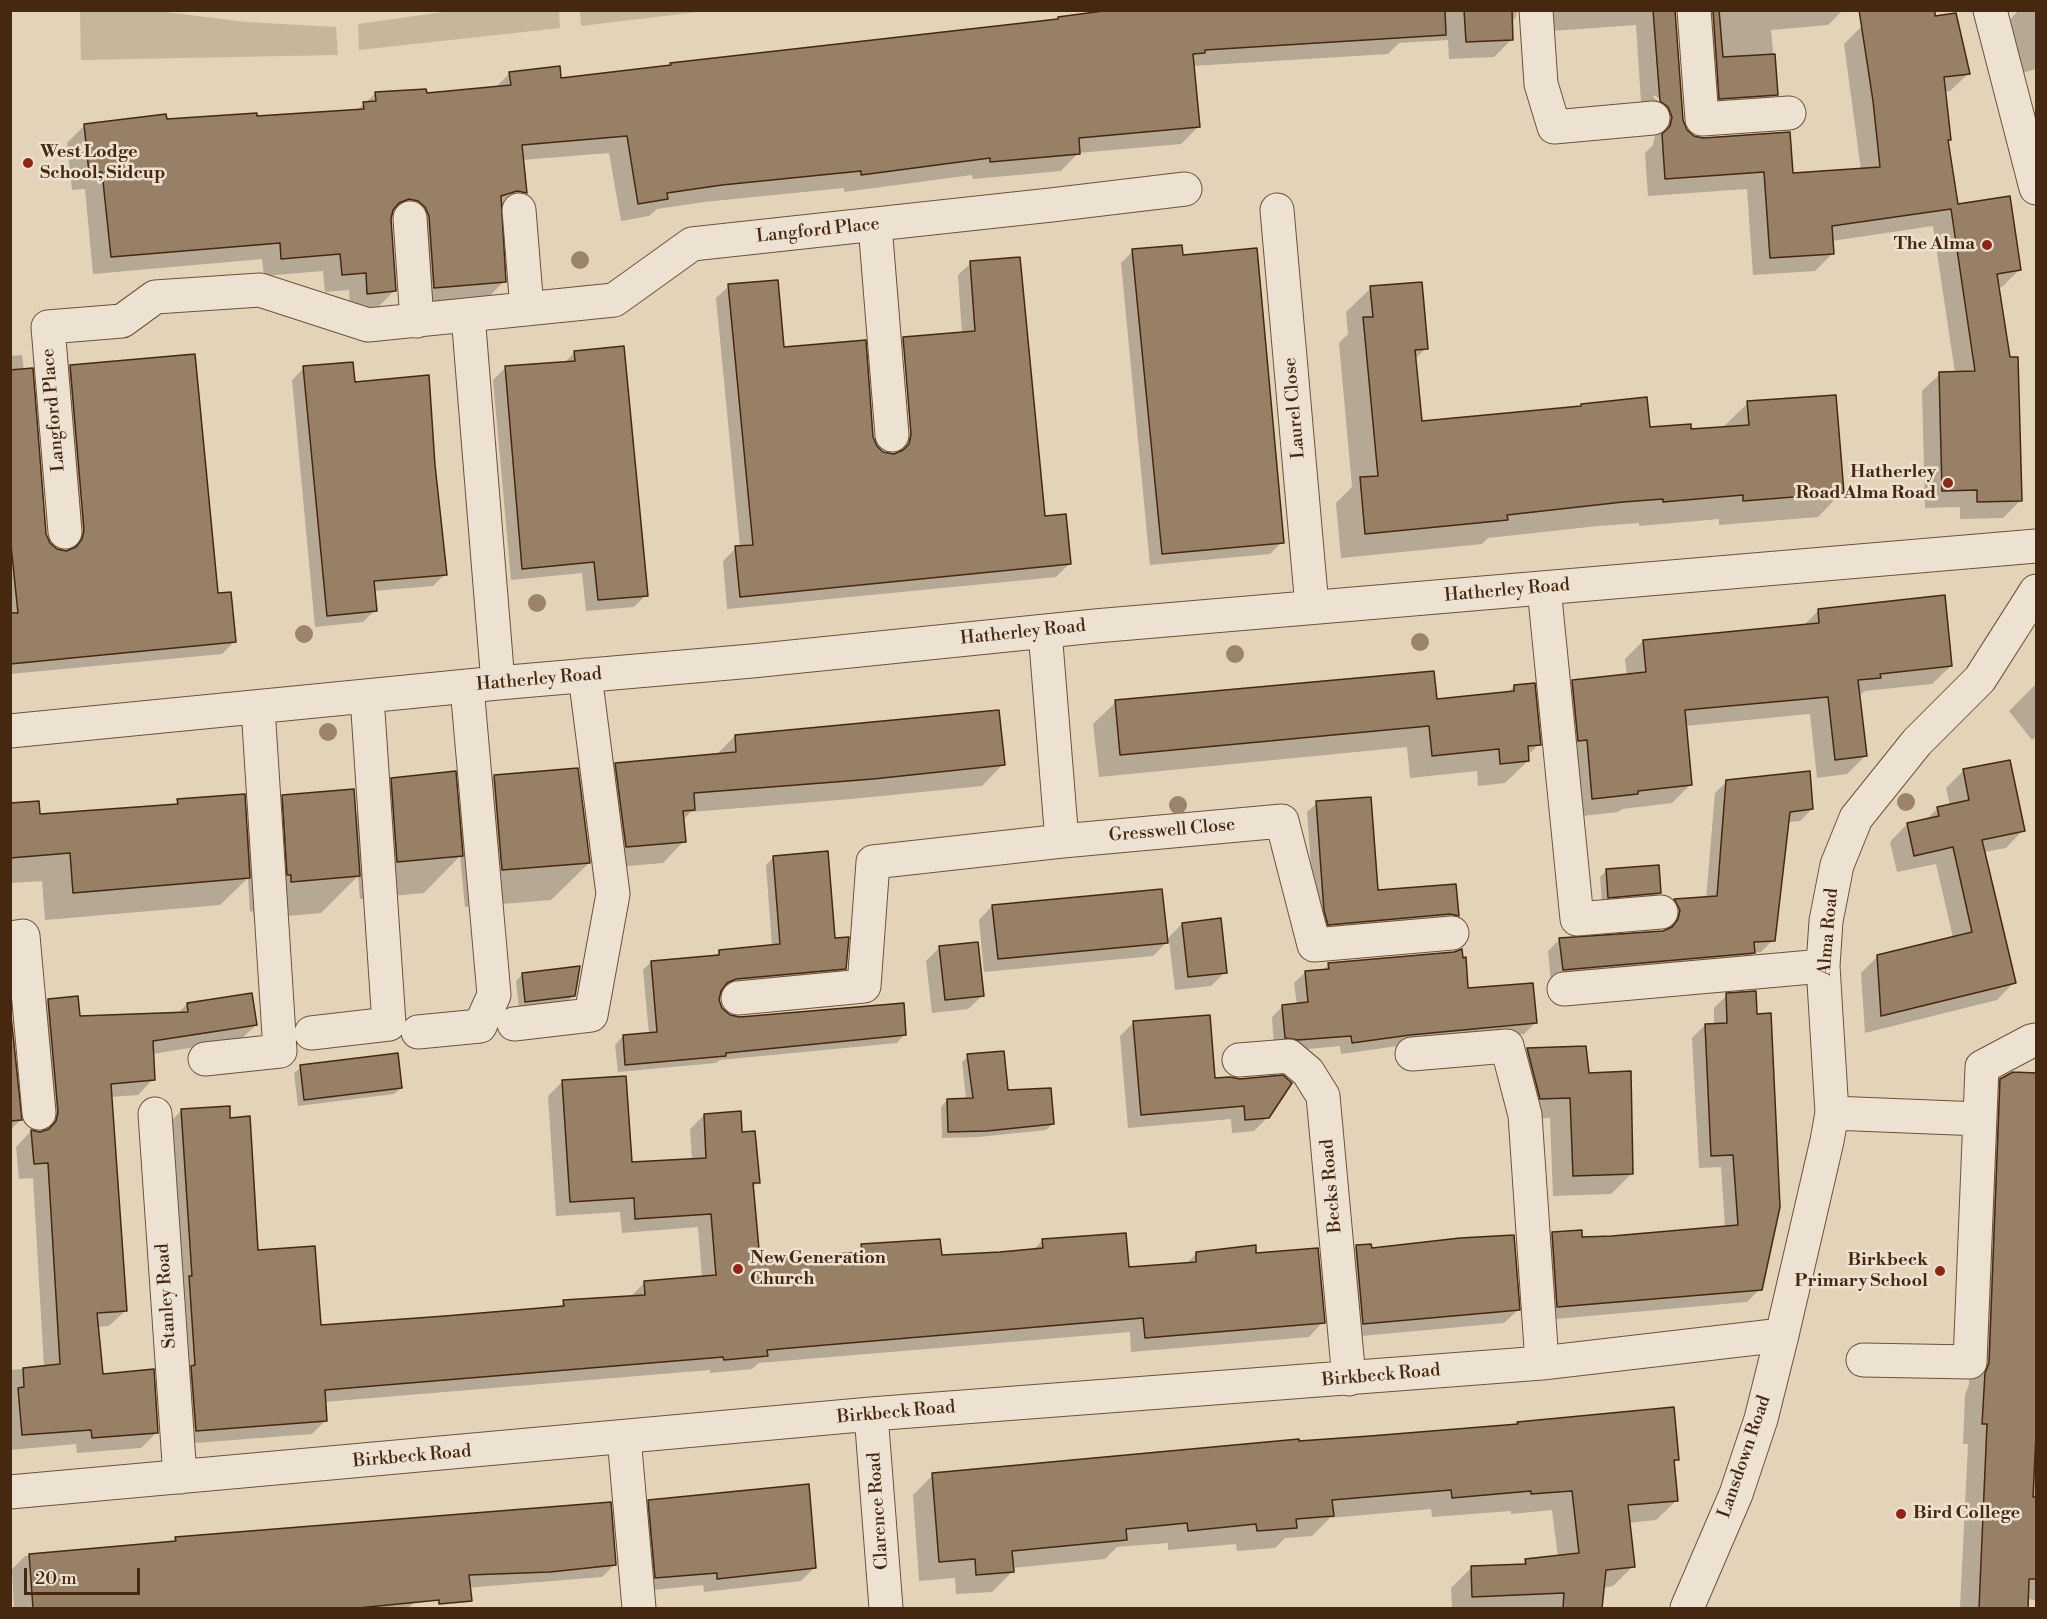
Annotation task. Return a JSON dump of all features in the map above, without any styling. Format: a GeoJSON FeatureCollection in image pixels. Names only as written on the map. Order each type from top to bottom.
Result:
{"type":"FeatureCollection","features":[{"type":"Feature","properties":{"kind":"street"},"geometry":{"type":"LineString","coordinates":[[1536,10],[1540,84],[1554,127],[1653,118]]}},
{"type":"Feature","properties":{"kind":"street"},"geometry":{"type":"LineString","coordinates":[[1694,10],[1702,119],[1789,113]]}},
{"type":"Feature","properties":{"kind":"street"},"geometry":{"type":"LineString","coordinates":[[1990,10],[2025,96],[2037,188]]}},
{"type":"Feature","properties":{"kind":"street","name":"Langford Place"},"geometry":{"type":"LineString","coordinates":[[64,532],[48,327],[122,321],[155,297],[260,290],[368,325],[614,300],[692,244],[1185,189]]}},
{"type":"Feature","properties":{"kind":"street"},"geometry":{"type":"LineString","coordinates":[[519,210],[527,309]]}},
{"type":"Feature","properties":{"kind":"street","name":"Laurel Close"},"geometry":{"type":"LineString","coordinates":[[1277,210],[1312,607]]}},
{"type":"Feature","properties":{"kind":"street"},"geometry":{"type":"LineString","coordinates":[[410,218],[417,321]]}},
{"type":"Feature","properties":{"kind":"street"},"geometry":{"type":"LineString","coordinates":[[875,225],[892,435]]}},
{"type":"Feature","properties":{"kind":"street"},"geometry":{"type":"LineString","coordinates":[[418,1032],[480,1026],[494,995],[468,315]]}},
{"type":"Feature","properties":{"kind":"street","name":"Hatherley Road"},"geometry":{"type":"LineString","coordinates":[[10,731],[1045,631],[2037,546]]}},
{"type":"Feature","properties":{"kind":"street"},"geometry":{"type":"LineString","coordinates":[[1544,588],[1577,919],[1661,912]]}},
{"type":"Feature","properties":{"kind":"street","name":"Alma Road"},"geometry":{"type":"LineString","coordinates":[[1782,1335],[1832,1113],[1822,966],[1826,921],[1837,865],[1856,818],[1917,742],[1980,679],[2037,591]]}},
{"type":"Feature","properties":{"kind":"street"},"geometry":{"type":"LineString","coordinates":[[1045,631],[1062,841]]}},
{"type":"Feature","properties":{"kind":"street"},"geometry":{"type":"LineString","coordinates":[[514,1024],[591,1015],[614,894],[585,675]]}},
{"type":"Feature","properties":{"kind":"street"},"geometry":{"type":"LineString","coordinates":[[311,1033],[389,1024],[367,697]]}},
{"type":"Feature","properties":{"kind":"street"},"geometry":{"type":"LineString","coordinates":[[204,1059],[280,1051],[258,708]]}},
{"type":"Feature","properties":{"kind":"street","name":"Gresswell Close"},"geometry":{"type":"LineString","coordinates":[[738,998],[864,986],[873,862],[1062,841],[1281,821],[1314,945],[1452,933]]}},
{"type":"Feature","properties":{"kind":"street"},"geometry":{"type":"LineString","coordinates":[[17,937],[39,1113]]}},
{"type":"Feature","properties":{"kind":"street"},"geometry":{"type":"LineString","coordinates":[[1564,989],[1822,966]]}},
{"type":"Feature","properties":{"kind":"street"},"geometry":{"type":"LineString","coordinates":[[1863,1360],[1970,1362],[1982,1067],[2037,1040]]}},
{"type":"Feature","properties":{"kind":"street"},"geometry":{"type":"LineString","coordinates":[[1412,1054],[1507,1046],[1525,1115],[1542,1363]]}},
{"type":"Feature","properties":{"kind":"street","name":"Becks Road"},"geometry":{"type":"LineString","coordinates":[[1239,1060],[1289,1056],[1308,1072],[1323,1096],[1349,1379]]}},
{"type":"Feature","properties":{"kind":"street"},"geometry":{"type":"LineString","coordinates":[[1832,1113],[1980,1119]]}},
{"type":"Feature","properties":{"kind":"street","name":"Stanley Road"},"geometry":{"type":"LineString","coordinates":[[155,1114],[180,1477]]}},
{"type":"Feature","properties":{"kind":"street","name":"Birkbeck Road"},"geometry":{"type":"LineString","coordinates":[[10,1492],[871,1414],[1542,1363],[1782,1335]]}},
{"type":"Feature","properties":{"kind":"street","name":"Lansdown Road"},"geometry":{"type":"LineString","coordinates":[[1687,1608],[1736,1494],[1761,1419],[1782,1335]]}},
{"type":"Feature","properties":{"kind":"street","name":"Clarence Road"},"geometry":{"type":"LineString","coordinates":[[871,1414],[886,1608]]}},
{"type":"Feature","properties":{"kind":"street"},"geometry":{"type":"LineString","coordinates":[[624,1437],[639,1608]]}},
{"type":"Feature","properties":{"kind":"shaded area"},"geometry":{"type":"Polygon","coordinates":[[[559,10],[560,28],[359,50],[358,24],[450,11],[559,10]]]}},
{"type":"Feature","properties":{"kind":"shaded area"},"geometry":{"type":"Polygon","coordinates":[[[580,10],[706,11],[581,26],[580,10]]]}},
{"type":"Feature","properties":{"kind":"shaded area"},"geometry":{"type":"Polygon","coordinates":[[[80,11],[158,11],[246,22],[336,27],[338,55],[81,60],[80,11]]]}},
{"type":"Feature","properties":{"kind":"building"},"geometry":{"type":"Polygon","coordinates":[[[1110,10],[1445,10],[1446,35],[1205,50],[1205,53],[1193,54],[1200,127],[1079,138],[1080,154],[990,162],[990,158],[861,175],[861,171],[722,185],[667,193],[668,199],[638,204],[627,136],[522,145],[527,193],[517,191],[501,196],[506,282],[434,288],[429,216],[425,207],[418,201],[409,199],[399,203],[393,210],[391,219],[396,291],[367,294],[366,273],[342,275],[340,254],[281,259],[280,243],[111,257],[102,172],[89,173],[84,124],[166,114],[167,119],[364,109],[363,102],[376,101],[375,92],[426,89],[427,93],[511,85],[509,72],[560,66],[561,78],[671,65],[670,63],[1058,19],[1058,17],[1110,10]]]}},
{"type":"Feature","properties":{"kind":"building"},"geometry":{"type":"Polygon","coordinates":[[[1464,10],[1512,10],[1513,40],[1466,42],[1464,10]]]}},
{"type":"Feature","properties":{"kind":"building"},"geometry":{"type":"Polygon","coordinates":[[[1653,10],[1675,10],[1683,120],[1687,130],[1694,136],[1703,138],[1790,132],[1793,173],[1880,167],[1873,101],[1859,10],[1935,10],[1935,16],[1956,13],[1970,74],[1944,77],[1951,140],[1948,140],[1958,204],[2010,196],[2021,270],[1997,274],[2010,357],[2018,357],[2022,501],[1977,502],[1977,490],[1942,491],[1939,372],[1975,371],[1951,209],[1832,226],[1834,254],[1770,258],[1764,172],[1665,179],[1662,134],[1670,126],[1672,117],[1668,107],[1660,101],[1653,10]]]}},
{"type":"Feature","properties":{"kind":"building"},"geometry":{"type":"Polygon","coordinates":[[[1713,10],[1719,10],[1723,57],[1775,54],[1778,95],[1719,99],[1713,10]]]}},
{"type":"Feature","properties":{"kind":"building"},"geometry":{"type":"Polygon","coordinates":[[[1182,245],[1183,255],[1257,248],[1284,543],[1162,554],[1132,249],[1182,245]]]}},
{"type":"Feature","properties":{"kind":"building"},"geometry":{"type":"Polygon","coordinates":[[[1020,257],[1045,516],[1066,514],[1071,564],[740,597],[735,546],[753,545],[728,284],[778,280],[784,347],[866,340],[873,437],[883,452],[894,454],[909,444],[911,434],[903,337],[975,331],[970,261],[1020,257]]]}},
{"type":"Feature","properties":{"kind":"building"},"geometry":{"type":"Polygon","coordinates":[[[1422,282],[1428,349],[1415,350],[1422,421],[1581,406],[1581,404],[1647,397],[1650,427],[1691,424],[1691,429],[1749,425],[1747,401],[1836,395],[1844,493],[1743,501],[1743,495],[1663,502],[1663,499],[1623,502],[1507,515],[1508,520],[1365,534],[1360,477],[1378,476],[1363,317],[1373,317],[1370,286],[1422,282]]]}},
{"type":"Feature","properties":{"kind":"building"},"geometry":{"type":"Polygon","coordinates":[[[624,346],[648,596],[598,600],[594,562],[522,569],[505,366],[575,361],[574,351],[624,346]]]}},
{"type":"Feature","properties":{"kind":"building"},"geometry":{"type":"Polygon","coordinates":[[[195,354],[218,593],[231,592],[236,642],[10,664],[10,613],[18,613],[10,535],[10,370],[33,368],[46,534],[50,543],[57,549],[66,551],[76,547],[82,539],[84,530],[70,365],[195,354]]]}},
{"type":"Feature","properties":{"kind":"building"},"geometry":{"type":"Polygon","coordinates":[[[353,362],[355,382],[429,375],[435,465],[447,575],[374,581],[377,611],[327,616],[303,366],[353,362]]]}},
{"type":"Feature","properties":{"kind":"building"},"geometry":{"type":"Polygon","coordinates":[[[1945,595],[1952,666],[1880,674],[1881,678],[1858,680],[1867,756],[1835,760],[1828,697],[1685,710],[1692,785],[1592,799],[1587,740],[1578,741],[1572,680],[1646,672],[1643,640],[1819,623],[1818,609],[1945,595]]]}},
{"type":"Feature","properties":{"kind":"building"},"geometry":{"type":"Polygon","coordinates":[[[1434,671],[1437,699],[1514,691],[1514,685],[1535,683],[1541,745],[1528,746],[1529,761],[1500,764],[1499,749],[1432,756],[1429,726],[1120,755],[1115,700],[1434,671]]]}},
{"type":"Feature","properties":{"kind":"building"},"geometry":{"type":"Polygon","coordinates":[[[999,710],[1005,765],[873,779],[694,793],[695,810],[683,811],[686,842],[626,847],[615,763],[736,752],[735,735],[999,710]]]}},
{"type":"Feature","properties":{"kind":"building"},"geometry":{"type":"Polygon","coordinates":[[[2010,760],[2025,831],[1982,840],[2016,983],[1881,1016],[1877,955],[1972,932],[1953,847],[1914,856],[1907,823],[1939,816],[1937,807],[1969,800],[1963,769],[2010,760]]]}},
{"type":"Feature","properties":{"kind":"building"},"geometry":{"type":"Polygon","coordinates":[[[578,768],[590,863],[502,870],[494,775],[578,768]]]}},
{"type":"Feature","properties":{"kind":"building"},"geometry":{"type":"Polygon","coordinates":[[[456,771],[463,856],[397,862],[391,778],[456,771]]]}},
{"type":"Feature","properties":{"kind":"building"},"geometry":{"type":"Polygon","coordinates":[[[1810,771],[1813,809],[1790,812],[1775,941],[1754,942],[1755,953],[1563,970],[1559,938],[1663,931],[1672,927],[1678,919],[1680,910],[1674,899],[1717,896],[1726,780],[1810,771]]]}},
{"type":"Feature","properties":{"kind":"building"},"geometry":{"type":"Polygon","coordinates":[[[354,789],[360,876],[291,882],[291,875],[287,875],[282,795],[354,789]]]}},
{"type":"Feature","properties":{"kind":"building"},"geometry":{"type":"Polygon","coordinates":[[[245,794],[250,878],[73,893],[70,853],[10,858],[10,803],[39,801],[40,814],[178,804],[177,799],[245,794]]]}},
{"type":"Feature","properties":{"kind":"building"},"geometry":{"type":"Polygon","coordinates":[[[1371,797],[1378,890],[1456,884],[1459,916],[1450,914],[1328,925],[1324,911],[1316,801],[1371,797]]]}},
{"type":"Feature","properties":{"kind":"building"},"geometry":{"type":"Polygon","coordinates":[[[828,851],[835,938],[849,937],[846,969],[736,979],[727,983],[721,991],[719,1000],[722,1008],[730,1015],[740,1017],[904,1003],[906,1035],[625,1065],[623,1035],[657,1032],[651,961],[719,955],[719,950],[780,944],[773,856],[828,851]]]}},
{"type":"Feature","properties":{"kind":"building"},"geometry":{"type":"Polygon","coordinates":[[[1659,865],[1661,893],[1608,898],[1606,869],[1659,865]]]}},
{"type":"Feature","properties":{"kind":"building"},"geometry":{"type":"Polygon","coordinates":[[[1162,889],[1168,943],[998,959],[992,905],[1162,889]]]}},
{"type":"Feature","properties":{"kind":"building"},"geometry":{"type":"Polygon","coordinates":[[[1221,918],[1227,973],[1188,977],[1182,923],[1221,918]]]}},
{"type":"Feature","properties":{"kind":"building"},"geometry":{"type":"Polygon","coordinates":[[[978,942],[984,996],[945,1000],[939,946],[978,942]]]}},
{"type":"Feature","properties":{"kind":"building"},"geometry":{"type":"Polygon","coordinates":[[[1462,949],[1463,958],[1466,957],[1468,988],[1533,983],[1537,1023],[1352,1043],[1351,1036],[1298,1040],[1285,1038],[1282,1005],[1308,1002],[1305,971],[1329,969],[1328,963],[1454,952],[1462,949]]]}},
{"type":"Feature","properties":{"kind":"building"},"geometry":{"type":"Polygon","coordinates":[[[580,966],[575,996],[525,1002],[522,973],[580,966]]]}},
{"type":"Feature","properties":{"kind":"building"},"geometry":{"type":"Polygon","coordinates":[[[1756,991],[1757,1014],[1771,1013],[1780,1207],[1762,1290],[1557,1307],[1552,1232],[1582,1230],[1582,1237],[1612,1236],[1738,1225],[1733,1155],[1711,1156],[1705,1024],[1727,1023],[1726,993],[1756,991]]]}},
{"type":"Feature","properties":{"kind":"building"},"geometry":{"type":"Polygon","coordinates":[[[252,993],[257,1025],[153,1041],[155,1080],[111,1084],[127,1311],[97,1313],[103,1374],[154,1369],[158,1433],[92,1438],[91,1430],[22,1435],[18,1388],[24,1387],[23,1368],[60,1364],[48,1163],[34,1164],[31,1130],[40,1132],[49,1129],[56,1121],[58,1112],[48,999],[78,996],[80,1016],[188,1012],[187,1003],[252,993]]]}},
{"type":"Feature","properties":{"kind":"building"},"geometry":{"type":"Polygon","coordinates":[[[10,1006],[22,1120],[10,1121],[10,1006]]]}},
{"type":"Feature","properties":{"kind":"building"},"geometry":{"type":"Polygon","coordinates":[[[1210,1015],[1215,1078],[1240,1079],[1283,1075],[1292,1083],[1269,1118],[1245,1120],[1244,1106],[1141,1115],[1133,1021],[1210,1015]]]}},
{"type":"Feature","properties":{"kind":"building"},"geometry":{"type":"Polygon","coordinates":[[[1586,1046],[1589,1073],[1631,1071],[1633,1174],[1573,1176],[1570,1098],[1540,1099],[1527,1048],[1586,1046]]]}},
{"type":"Feature","properties":{"kind":"building"},"geometry":{"type":"Polygon","coordinates":[[[1004,1051],[1008,1090],[1051,1088],[1054,1124],[987,1131],[948,1132],[947,1099],[973,1098],[967,1054],[1004,1051]]]}},
{"type":"Feature","properties":{"kind":"building"},"geometry":{"type":"Polygon","coordinates":[[[398,1053],[402,1088],[304,1100],[300,1065],[398,1053]]]}},
{"type":"Feature","properties":{"kind":"building"},"geometry":{"type":"Polygon","coordinates":[[[2013,1072],[2037,1073],[2037,1414],[2033,1497],[2037,1497],[2037,1579],[2029,1579],[2028,1608],[1979,1608],[1987,1424],[1982,1424],[1985,1373],[1989,1363],[2000,1079],[2013,1072]]]}},
{"type":"Feature","properties":{"kind":"building"},"geometry":{"type":"Polygon","coordinates":[[[626,1076],[632,1162],[706,1158],[704,1114],[741,1111],[742,1132],[755,1131],[760,1183],[753,1183],[760,1260],[862,1252],[861,1244],[940,1239],[942,1255],[1000,1252],[1043,1248],[1042,1239],[1126,1233],[1129,1267],[1196,1262],[1196,1252],[1256,1245],[1256,1253],[1318,1248],[1325,1323],[1145,1338],[1143,1318],[767,1350],[768,1356],[724,1360],[723,1357],[325,1390],[327,1421],[196,1431],[191,1366],[195,1365],[189,1276],[192,1276],[181,1109],[230,1106],[230,1118],[250,1116],[258,1250],[315,1246],[321,1325],[445,1316],[564,1306],[563,1300],[645,1295],[644,1281],[716,1275],[711,1214],[635,1219],[634,1198],[570,1202],[562,1080],[626,1076]]]}},
{"type":"Feature","properties":{"kind":"building"},"geometry":{"type":"Polygon","coordinates":[[[1514,1235],[1520,1310],[1363,1324],[1356,1245],[1371,1244],[1372,1248],[1460,1238],[1514,1235]]]}},
{"type":"Feature","properties":{"kind":"building"},"geometry":{"type":"Polygon","coordinates":[[[1674,1407],[1679,1460],[1674,1460],[1678,1501],[1628,1505],[1635,1567],[1606,1570],[1602,1608],[1563,1608],[1564,1593],[1472,1597],[1471,1566],[1526,1564],[1525,1559],[1579,1553],[1572,1491],[1531,1494],[1531,1491],[1452,1498],[1451,1490],[1332,1500],[1334,1516],[1296,1519],[1297,1528],[1257,1531],[1256,1524],[1188,1531],[1187,1523],[1126,1529],[1127,1540],[1012,1551],[1014,1572],[976,1575],[975,1559],[939,1562],[932,1473],[1299,1439],[1299,1441],[1518,1424],[1517,1422],[1674,1407]]]}},
{"type":"Feature","properties":{"kind":"building"},"geometry":{"type":"Polygon","coordinates":[[[809,1484],[816,1568],[717,1579],[717,1573],[655,1578],[648,1500],[809,1484]]]}},
{"type":"Feature","properties":{"kind":"building"},"geometry":{"type":"Polygon","coordinates":[[[611,1502],[616,1565],[550,1572],[469,1575],[472,1601],[439,1604],[439,1600],[358,1608],[33,1608],[29,1554],[176,1541],[175,1537],[611,1502]]]}},
{"type":"Feature","properties":{"kind":"place","name":"West Lodge School, Sidcup"},"geometry":{"type":"Point","coordinates":[28,163]}},
{"type":"Feature","properties":{"kind":"place","name":"The Alma"},"geometry":{"type":"Point","coordinates":[1987,245]}},
{"type":"Feature","properties":{"kind":"place","name":"Hatherley Road Alma Road"},"geometry":{"type":"Point","coordinates":[1948,483]}},
{"type":"Feature","properties":{"kind":"place","name":"New Generation Church"},"geometry":{"type":"Point","coordinates":[738,1269]}},
{"type":"Feature","properties":{"kind":"place","name":"Birkbeck Primary School"},"geometry":{"type":"Point","coordinates":[1940,1271]}},
{"type":"Feature","properties":{"kind":"place","name":"Bird College"},"geometry":{"type":"Point","coordinates":[1901,1514]}}]}
